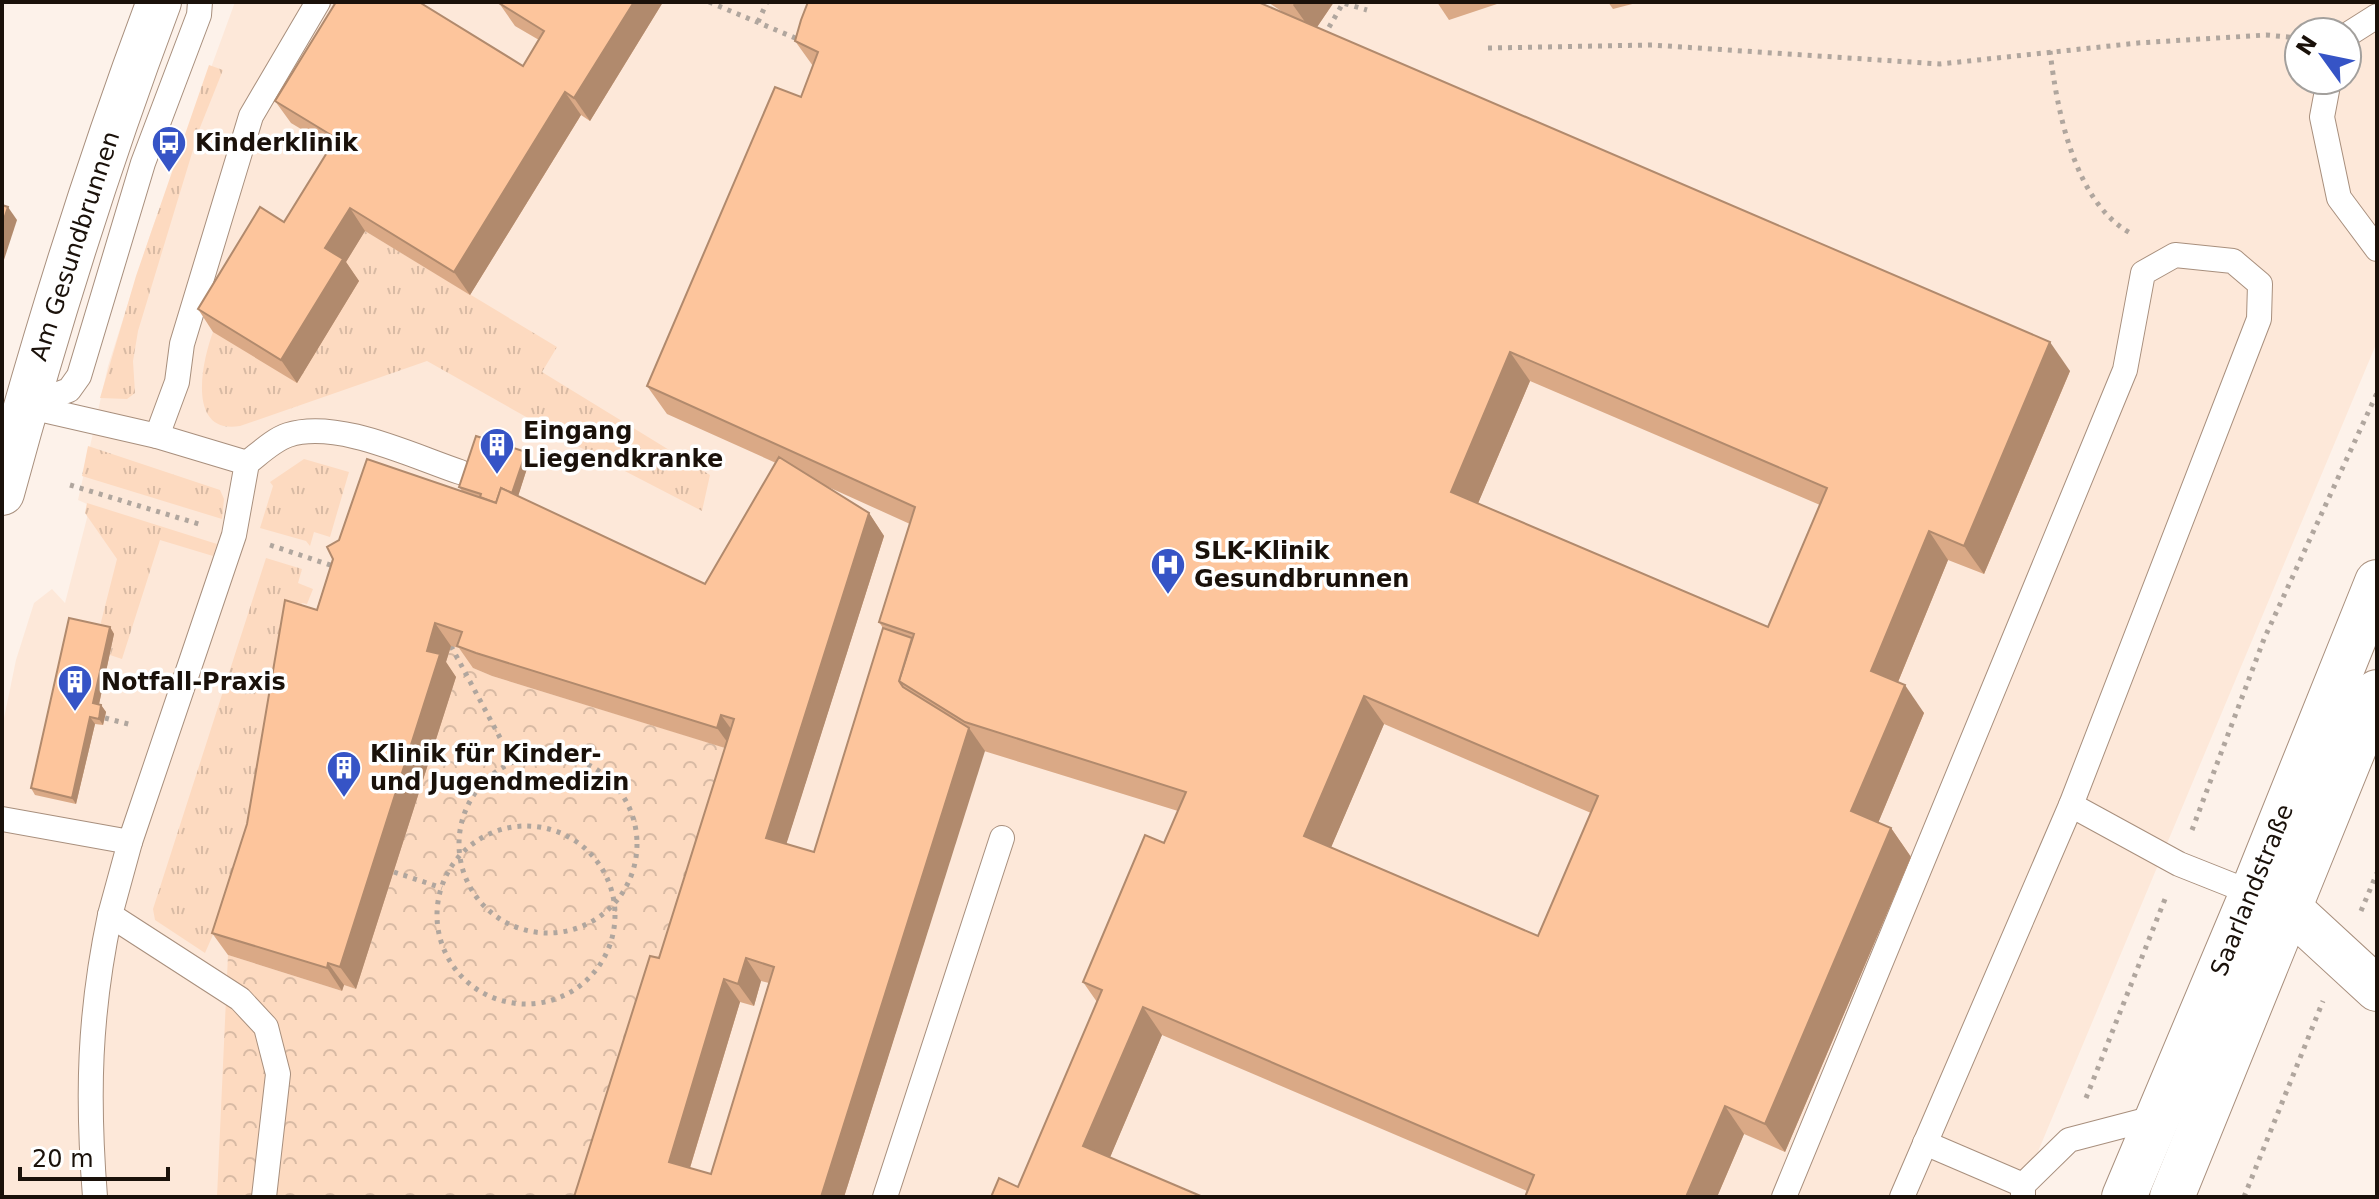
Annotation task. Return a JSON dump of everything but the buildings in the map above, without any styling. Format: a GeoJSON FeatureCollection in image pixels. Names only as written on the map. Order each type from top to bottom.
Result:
{"type":"FeatureCollection","features":[{"type":"Feature","properties":{"kind":"main road","name":"Am Gesundbrunnen"},"geometry":{"type":"LineString","coordinates":[[2,493],[15,426],[101,158],[159,2]]}},
{"type":"Feature","properties":{"kind":"main road","name":"Saarlandstraße"},"geometry":{"type":"LineString","coordinates":[[2172,1197],[2377,582]]}},
{"type":"Feature","properties":{"kind":"main road","name":"Saarlandstraße"},"geometry":{"type":"LineString","coordinates":[[2124,1197],[2157,1117],[2377,692]]}},
{"type":"Feature","properties":{"kind":"main road"},"geometry":{"type":"LineString","coordinates":[[2271,901],[2342,954],[2377,989]]}},
{"type":"Feature","properties":{"kind":"lane"},"geometry":{"type":"LineString","coordinates":[[15,426],[69,390],[79,376],[143,163],[199,15],[200,2]]}},
{"type":"Feature","properties":{"kind":"lane"},"geometry":{"type":"LineString","coordinates":[[157,436],[169,410],[182,344],[251,116],[318,2]]}},
{"type":"Feature","properties":{"kind":"lane"},"geometry":{"type":"LineString","coordinates":[[2326,96],[2322,117],[2339,198],[2377,249]]}},
{"type":"Feature","properties":{"kind":"lane"},"geometry":{"type":"LineString","coordinates":[[1784,1197],[2125,370],[2143,273],[2175,255],[2233,261],[2260,284],[2259,319],[2071,805],[1902,1197]]}},
{"type":"Feature","properties":{"kind":"lane"},"geometry":{"type":"LineString","coordinates":[[15,426],[157,436],[247,463]]}},
{"type":"Feature","properties":{"kind":"lane"},"geometry":{"type":"LineString","coordinates":[[95,1197],[90,1127],[90,1058],[95,985],[130,842],[234,535],[247,463],[284,437],[307,430],[331,430],[460,472]]}},
{"type":"Feature","properties":{"kind":"lane"},"geometry":{"type":"LineString","coordinates":[[2071,805],[2179,864],[2271,901]]}},
{"type":"Feature","properties":{"kind":"lane"},"geometry":{"type":"LineString","coordinates":[[2,819],[130,842]]}},
{"type":"Feature","properties":{"kind":"lane"},"geometry":{"type":"LineString","coordinates":[[885,1197],[1002,838]]}},
{"type":"Feature","properties":{"kind":"lane"},"geometry":{"type":"LineString","coordinates":[[110,915],[240,999],[266,1027],[278,1074],[264,1197]]}},
{"type":"Feature","properties":{"kind":"lane"},"geometry":{"type":"LineString","coordinates":[[1925,1143],[2023,1191],[2069,1140],[2157,1117]]}},
{"type":"Feature","properties":{"kind":"path"},"geometry":{"type":"LineString","coordinates":[[709,2],[811,44]]}},
{"type":"Feature","properties":{"kind":"path"},"geometry":{"type":"LineString","coordinates":[[758,22],[767,2]]}},
{"type":"Feature","properties":{"kind":"path"},"geometry":{"type":"LineString","coordinates":[[1319,44],[1343,3],[1367,10]]}},
{"type":"Feature","properties":{"kind":"path"},"geometry":{"type":"LineString","coordinates":[[1488,48],[1652,45],[1940,64],[2050,51],[2266,35],[2283,37]]}},
{"type":"Feature","properties":{"kind":"path"},"geometry":{"type":"LineString","coordinates":[[2050,51],[2056,106],[2080,173],[2114,225],[2175,255]]}},
{"type":"Feature","properties":{"kind":"path"},"geometry":{"type":"LineString","coordinates":[[2069,1140],[2264,639],[2377,393]]}},
{"type":"Feature","properties":{"kind":"path"},"geometry":{"type":"LineString","coordinates":[[451,646],[513,762]]}},
{"type":"Feature","properties":{"kind":"path"},"geometry":{"type":"LineString","coordinates":[[548,754],[573,758],[597,769],[616,786],[630,808],[637,832],[636,857],[629,882],[615,904],[596,920],[573,931],[547,934],[522,931],[498,920],[479,903],[465,881],[458,856],[459,831],[466,806],[485,780],[513,762],[548,754]]}},
{"type":"Feature","properties":{"kind":"path"},"geometry":{"type":"LineString","coordinates":[[527,825],[552,828],[575,839],[595,856],[608,878],[615,904],[612,938],[593,973],[575,990],[551,1001],[526,1004],[501,1001],[478,990],[458,973],[444,951],[438,927],[442,888],[458,856],[478,839],[502,829],[527,825]]}},
{"type":"Feature","properties":{"kind":"path"},"geometry":{"type":"LineString","coordinates":[[394,872],[442,888]]}},
{"type":"Feature","properties":{"kind":"path"},"geometry":{"type":"LineString","coordinates":[[2244,1197],[2377,873]]}},
{"type":"Feature","properties":{"kind":"shaded area","name":"SLK-Klinik Gesundbrunnen"},"geometry":{"type":"Polygon","coordinates":[[[235,2],[2377,2],[2377,342],[2019,1197],[2,1197],[2,728],[16,660],[34,603],[52,589],[65,603],[87,518],[87,504],[78,500],[108,366],[151,232],[235,2]]]}},
{"type":"Feature","properties":{"kind":"green space"},"geometry":{"type":"Polygon","coordinates":[[[209,65],[223,70],[199,130],[138,331],[133,361],[135,393],[127,399],[100,398],[136,276],[209,65]]]}},
{"type":"Feature","properties":{"kind":"green space"},"geometry":{"type":"Polygon","coordinates":[[[365,231],[557,347],[542,372],[710,475],[702,511],[592,454],[427,361],[240,426],[223,426],[211,419],[205,408],[202,377],[213,332],[341,270],[365,231]]]}},
{"type":"Feature","properties":{"kind":"green space"},"geometry":{"type":"Polygon","coordinates":[[[88,446],[220,490],[224,499],[222,519],[82,476],[88,446]]]}},
{"type":"Feature","properties":{"kind":"green space"},"geometry":{"type":"Polygon","coordinates":[[[304,459],[349,472],[330,537],[314,532],[310,546],[306,541],[260,528],[273,486],[270,482],[304,459]]]}},
{"type":"Feature","properties":{"kind":"green space"},"geometry":{"type":"Polygon","coordinates":[[[87,503],[217,544],[213,556],[160,540],[122,659],[110,655],[114,634],[99,630],[117,559],[85,513],[87,503]]]}},
{"type":"Feature","properties":{"kind":"green space"},"geometry":{"type":"Polygon","coordinates":[[[266,558],[302,569],[298,583],[313,589],[307,604],[302,603],[298,616],[254,841],[205,953],[155,920],[153,909],[266,558]]]}},
{"type":"Feature","properties":{"kind":"green space"},"geometry":{"type":"Polygon","coordinates":[[[451,646],[478,654],[473,668],[492,676],[733,750],[597,1197],[217,1197],[228,955],[342,991],[344,985],[356,989],[456,677],[443,673],[451,646]]]}},
{"type":"Feature","properties":{"kind":"place","name":"Kinderklinik"},"geometry":{"type":"Point","coordinates":[169,174]}},
{"type":"Feature","properties":{"kind":"place","name":"Eingang Liegendkranke"},"geometry":{"type":"Point","coordinates":[497,476]}},
{"type":"Feature","properties":{"kind":"place","name":"SLK-Klinik Gesundbrunnen"},"geometry":{"type":"Point","coordinates":[1168,596]}},
{"type":"Feature","properties":{"kind":"place","name":"Notfall-Praxis"},"geometry":{"type":"Point","coordinates":[75,713]}},
{"type":"Feature","properties":{"kind":"place","name":"Klinik für Kinder- und Jugendmedizin"},"geometry":{"type":"Point","coordinates":[344,799]}}]}
